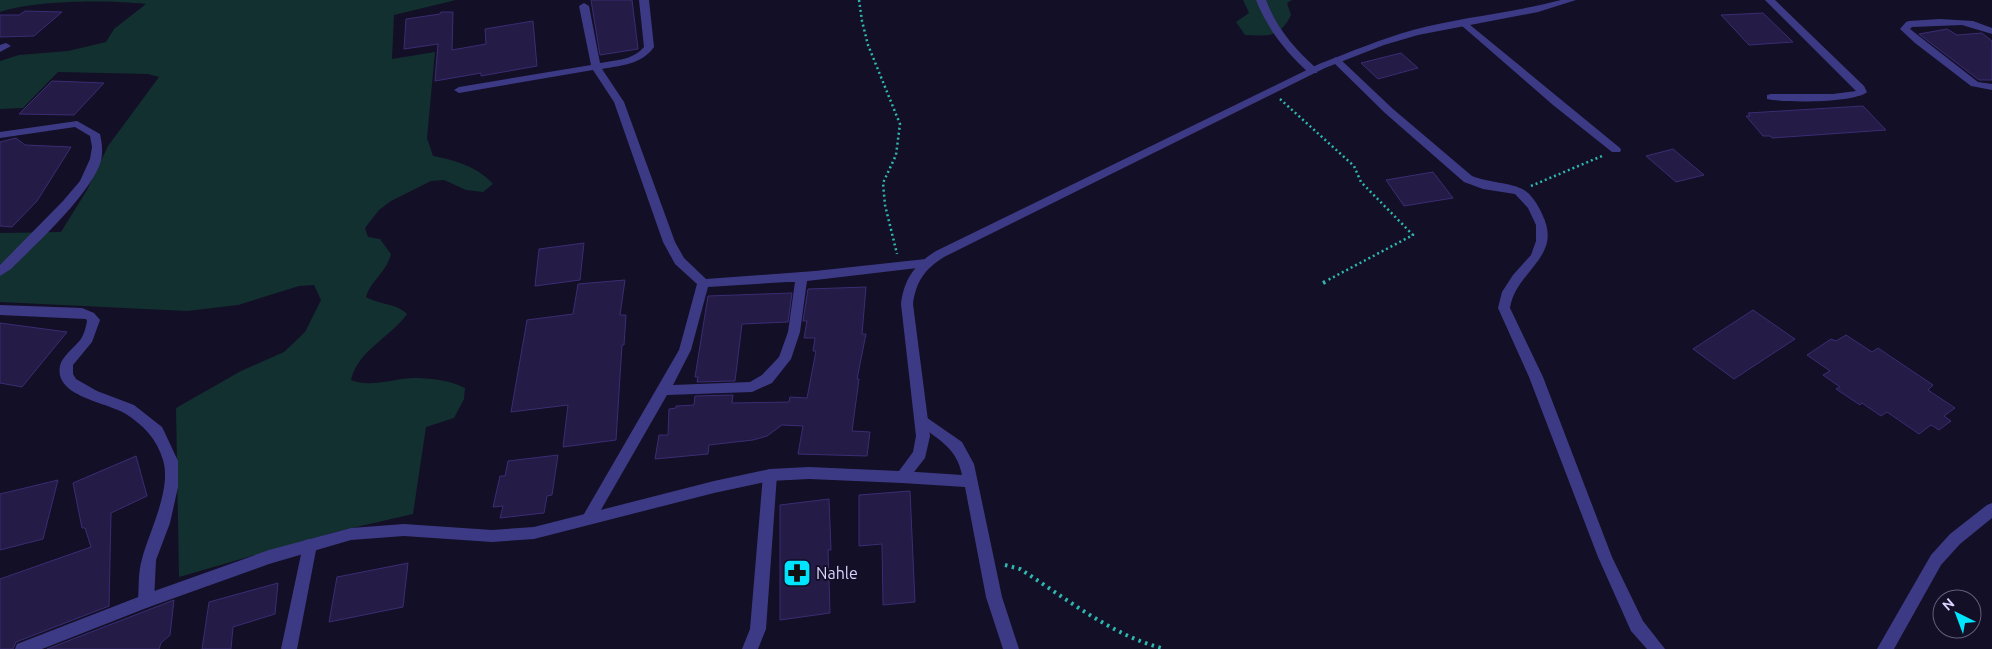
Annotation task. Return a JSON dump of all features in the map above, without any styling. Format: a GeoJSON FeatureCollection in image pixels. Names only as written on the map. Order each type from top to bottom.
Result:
{"type":"FeatureCollection","features":[{"type":"Feature","properties":{"kind":"street"},"geometry":{"type":"LineString","coordinates":[[458,90],[631,61],[643,54],[649,47],[644,0]]}},
{"type":"Feature","properties":{"kind":"street"},"geometry":{"type":"LineString","coordinates":[[1261,0],[1277,36],[1313,70]]}},
{"type":"Feature","properties":{"kind":"street"},"geometry":{"type":"LineString","coordinates":[[584,6],[596,67],[619,102],[651,196],[673,248],[679,261],[703,283],[801,278],[926,263],[998,225],[1336,60],[1416,32],[1538,9],[1571,0]]}},
{"type":"Feature","properties":{"kind":"street"},"geometry":{"type":"LineString","coordinates":[[1770,0],[1862,92],[1857,96],[1771,98]]}},
{"type":"Feature","properties":{"kind":"street"},"geometry":{"type":"LineString","coordinates":[[1992,31],[1977,25],[1947,22],[1909,24],[1905,29],[1975,84],[1992,87]]}},
{"type":"Feature","properties":{"kind":"street"},"geometry":{"type":"LineString","coordinates":[[1464,23],[1557,103],[1616,150]]}},
{"type":"Feature","properties":{"kind":"street"},"geometry":{"type":"LineString","coordinates":[[1336,60],[1390,111],[1468,178],[1483,185],[1518,191],[1525,196],[1539,219],[1542,226],[1542,241],[1536,257],[1517,278],[1506,295],[1504,308],[1536,377],[1605,556],[1637,626],[1657,649]]}},
{"type":"Feature","properties":{"kind":"street"},"geometry":{"type":"LineString","coordinates":[[0,135],[77,124],[95,134],[99,147],[91,171],[73,199],[0,272]]}},
{"type":"Feature","properties":{"kind":"street"},"geometry":{"type":"LineString","coordinates":[[902,477],[920,454],[923,436],[923,420],[912,358],[907,304],[909,289],[917,273],[926,263]]}},
{"type":"Feature","properties":{"kind":"street"},"geometry":{"type":"LineString","coordinates":[[663,390],[752,387],[767,380],[785,359],[794,332],[801,278]]}},
{"type":"Feature","properties":{"kind":"street"},"geometry":{"type":"LineString","coordinates":[[589,518],[684,350],[703,283]]}},
{"type":"Feature","properties":{"kind":"street"},"geometry":{"type":"LineString","coordinates":[[0,310],[82,313],[90,316],[94,320],[90,334],[67,364],[66,374],[71,382],[92,395],[129,409],[157,431],[171,461],[171,487],[163,523],[149,560],[146,600]]}},
{"type":"Feature","properties":{"kind":"street"},"geometry":{"type":"LineString","coordinates":[[923,420],[957,446],[968,464],[994,597],[1011,649]]}},
{"type":"Feature","properties":{"kind":"street"},"geometry":{"type":"LineString","coordinates":[[23,649],[146,600],[268,557],[351,534],[387,530],[492,536],[534,533],[770,475],[809,473],[972,482]]}},
{"type":"Feature","properties":{"kind":"street"},"geometry":{"type":"LineString","coordinates":[[750,649],[758,629],[770,475]]}},
{"type":"Feature","properties":{"kind":"street"},"geometry":{"type":"LineString","coordinates":[[1886,649],[1936,560],[1955,539],[1992,509]]}},
{"type":"Feature","properties":{"kind":"street"},"geometry":{"type":"LineString","coordinates":[[289,649],[310,545]]}},
{"type":"Feature","properties":{"kind":"path"},"geometry":{"type":"LineString","coordinates":[[859,0],[859,15],[883,84],[900,123],[892,167],[890,174],[883,183],[885,205],[901,267]]}},
{"type":"Feature","properties":{"kind":"path"},"geometry":{"type":"LineString","coordinates":[[1271,91],[1354,166],[1361,182],[1413,235],[1323,283]]}},
{"type":"Feature","properties":{"kind":"path"},"geometry":{"type":"LineString","coordinates":[[1518,191],[1616,150]]}},
{"type":"Feature","properties":{"kind":"path"},"geometry":{"type":"LineString","coordinates":[[988,560],[1020,569],[1116,630],[1150,645],[1165,649]]}},
{"type":"Feature","properties":{"kind":"green space"},"geometry":{"type":"Polygon","coordinates":[[[0,0],[456,0],[394,15],[392,59],[435,52],[427,138],[433,156],[466,165],[480,173],[493,184],[483,192],[466,190],[444,180],[431,181],[391,201],[379,210],[365,228],[368,237],[380,239],[391,254],[389,261],[366,297],[403,310],[407,314],[360,360],[351,380],[373,383],[426,378],[446,381],[465,388],[464,399],[454,418],[426,427],[413,514],[339,531],[179,577],[176,408],[241,371],[284,352],[305,332],[321,300],[314,285],[299,286],[238,305],[187,311],[0,302],[0,233],[61,232],[87,190],[108,146],[159,77],[148,74],[58,72],[23,108],[0,109],[0,61],[19,55],[68,51],[106,42],[114,29],[146,4],[112,2],[52,3],[0,12],[0,0]]]}},
{"type":"Feature","properties":{"kind":"green space"},"geometry":{"type":"Polygon","coordinates":[[[1243,0],[1292,0],[1287,3],[1291,15],[1287,23],[1278,32],[1260,36],[1245,35],[1236,22],[1249,13],[1243,0]]]}},
{"type":"Feature","properties":{"kind":"building"},"geometry":{"type":"Polygon","coordinates":[[[591,0],[632,0],[638,49],[600,55],[591,0]]]}},
{"type":"Feature","properties":{"kind":"building"},"geometry":{"type":"Polygon","coordinates":[[[25,11],[62,12],[34,36],[0,37],[0,15],[19,15],[25,11]]]}},
{"type":"Feature","properties":{"kind":"building"},"geometry":{"type":"Polygon","coordinates":[[[441,12],[453,12],[452,50],[486,44],[485,29],[533,21],[537,66],[481,76],[481,73],[435,81],[438,44],[404,49],[406,19],[440,14],[441,12]]]}},
{"type":"Feature","properties":{"kind":"building"},"geometry":{"type":"Polygon","coordinates":[[[1763,13],[1793,42],[1749,45],[1721,15],[1763,13]]]}},
{"type":"Feature","properties":{"kind":"building"},"geometry":{"type":"Polygon","coordinates":[[[1947,29],[1957,35],[1982,33],[1992,41],[1992,80],[1979,80],[1919,34],[1947,29]]]}},
{"type":"Feature","properties":{"kind":"building"},"geometry":{"type":"Polygon","coordinates":[[[1401,53],[1418,68],[1378,79],[1361,63],[1401,53]]]}},
{"type":"Feature","properties":{"kind":"building"},"geometry":{"type":"Polygon","coordinates":[[[52,81],[104,83],[74,115],[19,114],[52,81]]]}},
{"type":"Feature","properties":{"kind":"building"},"geometry":{"type":"Polygon","coordinates":[[[1863,106],[1886,130],[1772,138],[1770,136],[1763,136],[1746,116],[1750,116],[1748,113],[1863,106]]]}},
{"type":"Feature","properties":{"kind":"building"},"geometry":{"type":"Polygon","coordinates":[[[16,138],[25,145],[71,147],[37,201],[12,227],[0,226],[0,142],[16,138]]]}},
{"type":"Feature","properties":{"kind":"building"},"geometry":{"type":"Polygon","coordinates":[[[1673,149],[1704,175],[1676,182],[1646,156],[1673,149]]]}},
{"type":"Feature","properties":{"kind":"building"},"geometry":{"type":"Polygon","coordinates":[[[1433,172],[1453,198],[1404,206],[1386,180],[1433,172]]]}},
{"type":"Feature","properties":{"kind":"building"},"geometry":{"type":"Polygon","coordinates":[[[584,243],[580,280],[535,286],[539,249],[584,243]]]}},
{"type":"Feature","properties":{"kind":"building"},"geometry":{"type":"Polygon","coordinates":[[[625,280],[620,315],[626,315],[624,345],[622,345],[616,440],[563,447],[568,405],[511,412],[527,320],[573,314],[578,284],[625,280]]]}},
{"type":"Feature","properties":{"kind":"building"},"geometry":{"type":"Polygon","coordinates":[[[866,287],[862,334],[866,334],[857,379],[859,379],[852,431],[870,432],[867,456],[798,454],[803,426],[782,425],[767,436],[753,440],[709,445],[708,454],[655,459],[659,435],[668,435],[669,409],[676,408],[676,406],[694,405],[695,396],[733,395],[732,403],[789,402],[790,397],[807,398],[816,351],[813,351],[815,338],[804,338],[807,321],[803,321],[808,289],[866,287]]]}},
{"type":"Feature","properties":{"kind":"building"},"geometry":{"type":"Polygon","coordinates":[[[792,293],[788,322],[742,324],[735,381],[697,382],[698,377],[695,377],[708,296],[792,293]]]}},
{"type":"Feature","properties":{"kind":"building"},"geometry":{"type":"Polygon","coordinates":[[[1753,310],[1795,339],[1734,379],[1693,349],[1753,310]]]}},
{"type":"Feature","properties":{"kind":"building"},"geometry":{"type":"Polygon","coordinates":[[[0,323],[67,332],[22,387],[0,383],[0,323]]]}},
{"type":"Feature","properties":{"kind":"building"},"geometry":{"type":"Polygon","coordinates":[[[1846,335],[1872,352],[1878,348],[1933,385],[1928,390],[1955,408],[1944,416],[1951,421],[1939,430],[1931,425],[1919,434],[1887,412],[1881,416],[1836,389],[1840,387],[1823,375],[1830,371],[1807,355],[1831,339],[1836,341],[1846,335]]]}},
{"type":"Feature","properties":{"kind":"building"},"geometry":{"type":"Polygon","coordinates":[[[558,455],[552,495],[547,496],[544,513],[500,518],[503,506],[493,507],[500,476],[505,476],[508,461],[558,455]]]}},
{"type":"Feature","properties":{"kind":"building"},"geometry":{"type":"Polygon","coordinates":[[[136,456],[147,496],[111,513],[109,606],[16,642],[13,649],[0,649],[0,579],[91,547],[85,528],[82,528],[73,483],[136,456]]]}},
{"type":"Feature","properties":{"kind":"building"},"geometry":{"type":"Polygon","coordinates":[[[58,480],[43,539],[0,550],[0,494],[58,480]]]}},
{"type":"Feature","properties":{"kind":"building"},"geometry":{"type":"Polygon","coordinates":[[[910,491],[915,602],[883,605],[882,544],[859,546],[859,495],[910,491]]]}},
{"type":"Feature","properties":{"kind":"building"},"geometry":{"type":"Polygon","coordinates":[[[829,499],[831,550],[828,550],[830,613],[780,620],[780,505],[829,499]]]}},
{"type":"Feature","properties":{"kind":"building"},"geometry":{"type":"Polygon","coordinates":[[[408,563],[403,607],[329,622],[337,577],[408,563]]]}},
{"type":"Feature","properties":{"kind":"building"},"geometry":{"type":"Polygon","coordinates":[[[278,583],[275,614],[233,627],[231,649],[202,649],[209,602],[278,583]]]}},
{"type":"Feature","properties":{"kind":"building"},"geometry":{"type":"Polygon","coordinates":[[[174,600],[170,635],[161,643],[159,649],[47,649],[174,600]]]}},
{"type":"Feature","properties":{"kind":"place","name":"Nahle"},"geometry":{"type":"Point","coordinates":[797,573]}}]}
